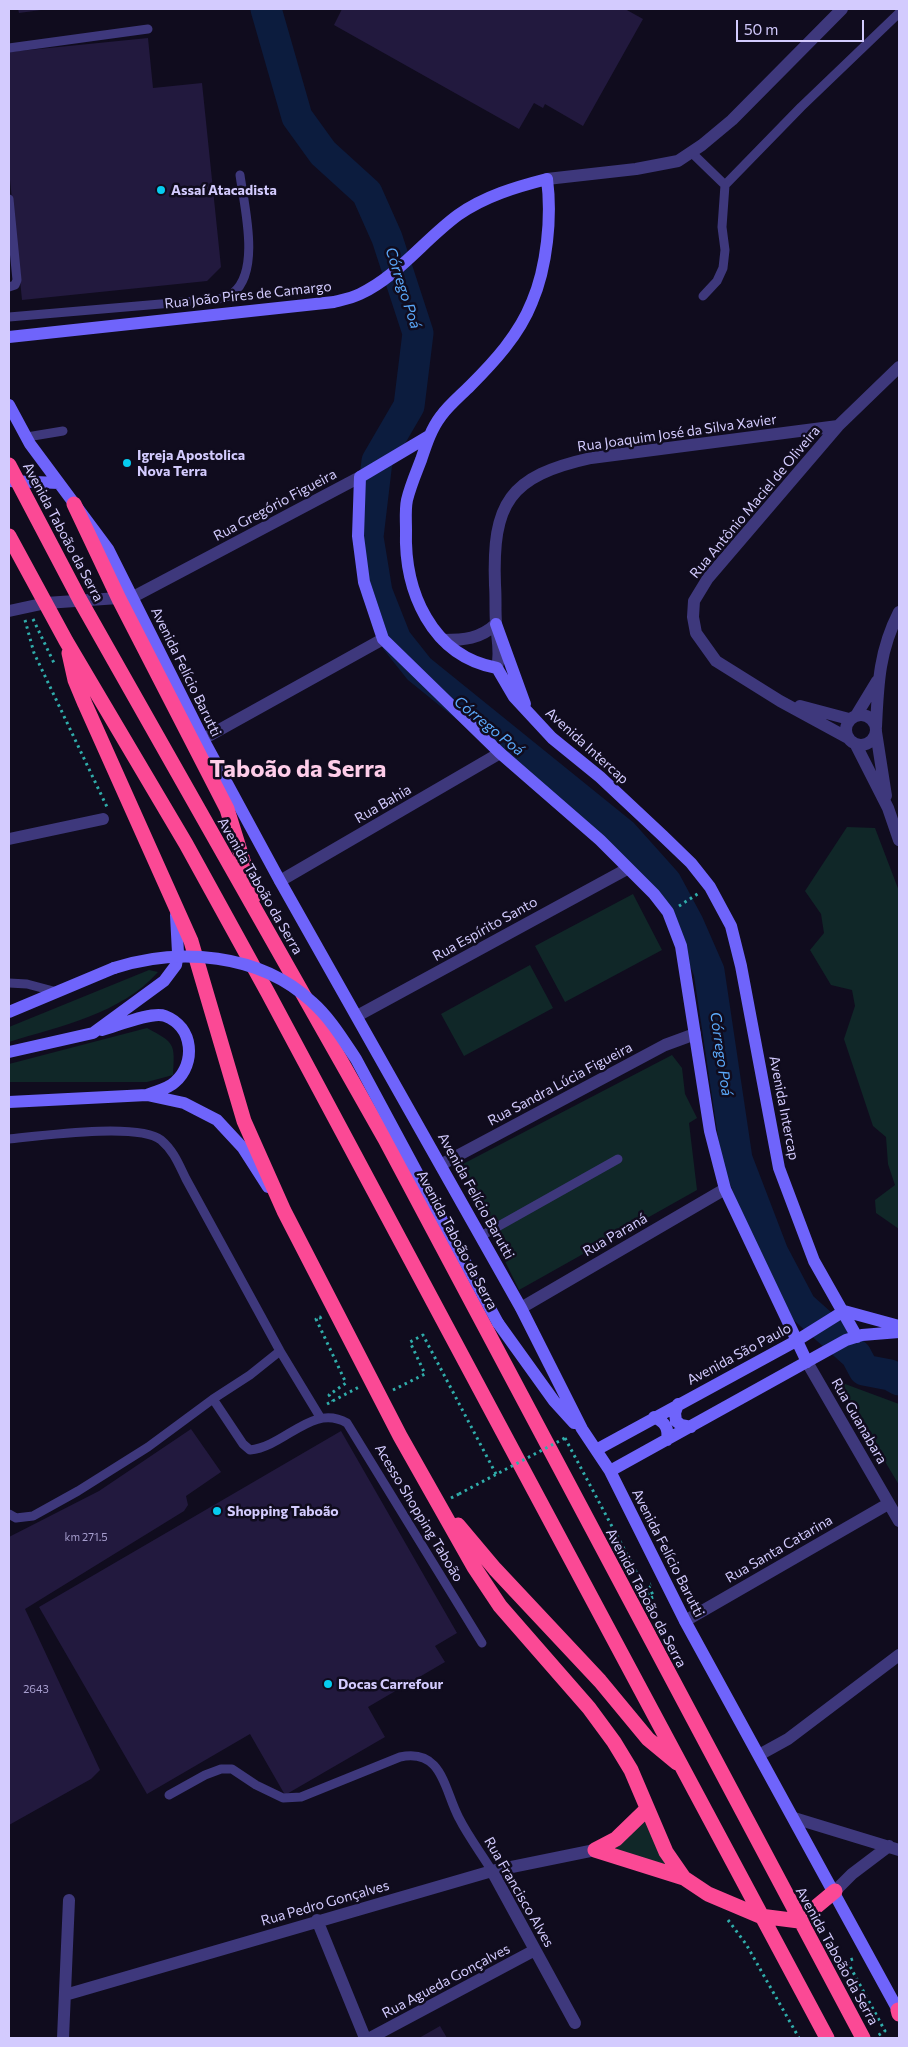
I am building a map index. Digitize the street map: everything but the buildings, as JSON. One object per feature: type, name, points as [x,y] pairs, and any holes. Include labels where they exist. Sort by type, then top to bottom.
[{"type":"highway","name":"Avenida Taboão da Serra","points":[[9,465],[13,481],[390,1148],[799,1921],[863,2038]]},
{"type":"highway","points":[[74,504],[126,598],[227,809],[237,835],[261,919]]},
{"type":"highway","points":[[9,536],[66,641],[186,844],[259,976],[683,1768],[760,1916],[827,2038]]},
{"type":"highway","points":[[66,641],[78,688],[191,941],[244,1121],[284,1211],[400,1436],[474,1567],[500,1606],[589,1708],[614,1742],[631,1770],[646,1809],[666,1852],[684,1878]]},
{"type":"highway","points":[[444,1511],[600,1681],[648,1739],[683,1768]]},
{"type":"highway","points":[[595,1850],[616,1839],[646,1809]]},
{"type":"highway","points":[[595,1850],[684,1878],[708,1894],[760,1916],[799,1921],[834,1891]]},
{"type":"main road","name":"Rua João Pires de Camargo","points":[[9,337],[334,302],[359,294],[383,280],[458,215],[507,190],[547,179]]},
{"type":"main road","points":[[497,668],[483,666],[463,655],[443,640],[419,606],[413,589],[406,545],[407,501],[429,436],[441,416],[490,365],[519,329],[533,301],[546,251],[550,200],[547,179]]},
{"type":"main road","points":[[9,405],[27,437],[74,504]]},
{"type":"main road","name":"Rua Gregório Figueira","points":[[360,476],[429,436]]},
{"type":"main road","points":[[360,476],[358,536],[364,582],[384,639],[500,753],[600,840],[654,894],[668,912],[681,946],[710,1130],[724,1189],[811,1359]]},
{"type":"main road","points":[[13,481],[59,483]]},
{"type":"main road","name":"Avenida Felício Barutti","points":[[126,598],[280,881],[442,1164],[521,1308],[582,1429],[610,1471],[686,1621],[899,2012]]},
{"type":"main road","points":[[496,624],[527,711]]},
{"type":"main road","name":"Avenida Intercap","points":[[497,668],[514,697],[552,738],[600,777],[664,836],[691,863],[710,886],[731,926],[741,966],[779,1168],[814,1261],[851,1338]]},
{"type":"main road","points":[[92,1033],[164,982],[176,965],[178,925],[174,906]]},
{"type":"main road","points":[[9,1012],[114,968],[156,957],[197,957],[226,960],[249,966],[276,978],[310,1000],[332,1023],[356,1059],[498,1323],[554,1401],[582,1429]]},
{"type":"main road","points":[[9,1052],[92,1033],[155,1014],[166,1016],[177,1024],[188,1038],[190,1053],[186,1071],[174,1084],[147,1095]]},
{"type":"main road","points":[[9,1102],[147,1095],[184,1103],[217,1120],[243,1148],[284,1211]]},
{"type":"main road","points":[[839,1314],[899,1326]]},
{"type":"main road","name":"Avenida São Paulo","points":[[596,1450],[800,1339],[839,1314]]},
{"type":"main road","points":[[610,1471],[851,1338],[899,1332]]},
{"type":"main road","points":[[678,1404],[675,1412],[676,1421],[681,1425],[690,1427]]},
{"type":"main road","points":[[654,1417],[666,1426],[668,1432],[667,1440]]},
{"type":"street","name":"Rua João Pires de Camargo","points":[[547,179],[667,164],[678,161],[692,153],[732,120],[842,9]]},
{"type":"street","name":"Rua Antônio Maciel de Oliveira","points":[[852,741],[780,701],[716,661],[696,633],[693,617],[694,601],[708,578],[838,426],[899,367]]},
{"type":"street","name":"Rua Joaquim José da Silva Xavier","points":[[497,668],[500,655],[496,624],[494,555],[498,525],[506,503],[521,485],[542,473],[564,464],[591,458],[838,426]]},
{"type":"street","name":"Rua Gregório Figueira","points":[[126,598],[360,476]]},
{"type":"street","points":[[9,611],[46,603],[126,598]]},
{"type":"street","points":[[888,808],[876,729],[879,679],[890,631],[899,612]]},
{"type":"street","points":[[443,640],[467,640],[486,633],[496,624]]},
{"type":"street","points":[[203,739],[384,639]]},
{"type":"street","points":[[879,679],[846,728],[888,808],[899,840]]},
{"type":"street","name":"Rua Antônio Maciel de Oliveira","points":[[780,701],[853,717]]},
{"type":"street","points":[[852,741],[871,742],[876,729],[871,718],[853,717]]},
{"type":"street","name":"Rua Bahia","points":[[280,881],[500,753]]},
{"type":"street","points":[[9,839],[105,814]]},
{"type":"street","name":"Rua Espírito Santo","points":[[358,1016],[627,869]]},
{"type":"street","name":"Rua Sandra Lúcia Figueira","points":[[442,1164],[658,1048],[695,1034]]},
{"type":"street","name":"Rua Paraná","points":[[521,1308],[724,1189]]},
{"type":"street","name":"Rua Guanabara","points":[[811,1359],[888,1504],[899,1521]]},
{"type":"street","name":"Rua Santa Catarina","points":[[686,1621],[888,1504]]},
{"type":"street","points":[[759,1755],[788,1739],[899,1655]]},
{"type":"street","points":[[794,1818],[894,1848]]},
{"type":"street","points":[[834,1891],[852,1874],[894,1848]]},
{"type":"street","name":"Rua Pedro Gonçalves","points":[[65,1995],[317,1920],[492,1871],[595,1850]]},
{"type":"street","name":"Rua Francisco Alves","points":[[492,1871],[575,2023]]},
{"type":"street","points":[[63,2038],[69,1900]]},
{"type":"street","points":[[317,1920],[365,2038]]},
{"type":"street","name":"Rua Agueda Gonçalves","points":[[370,2038],[535,1950]]},
{"type":"lane","points":[[703,296],[717,280],[723,268],[726,250],[722,227],[725,185],[801,107],[899,13]]},
{"type":"lane","points":[[9,48],[148,29]]},
{"type":"lane","points":[[692,153],[725,185]]},
{"type":"lane","points":[[9,317],[219,300],[233,294],[242,280],[247,264],[249,238],[240,175]]},
{"type":"lane","points":[[9,199],[17,280],[15,285],[9,287]]},
{"type":"lane","points":[[27,437],[63,431]]},
{"type":"lane","points":[[9,983],[27,984],[57,992]]},
{"type":"lane","points":[[9,1139],[71,1133],[143,1132],[160,1139],[174,1153],[186,1179],[280,1351],[320,1417],[285,1437],[250,1450],[243,1444],[213,1398]]},
{"type":"lane","points":[[481,1236],[618,1159]]},
{"type":"lane","points":[[9,1514],[23,1518],[42,1512],[148,1447],[213,1398],[250,1375],[280,1351]]},
{"type":"lane","name":"Acesso Shopping Taboão","points":[[320,1417],[335,1416],[347,1423],[482,1643]]},
{"type":"lane","name":"Rua Francisco Alves","points":[[169,1795],[205,1775],[221,1769],[232,1769],[256,1785],[283,1798],[301,1797],[400,1757],[413,1754],[426,1759],[442,1774],[459,1818],[492,1871]]},
{"type":"path","points":[[25,619],[34,653],[105,814]]},
{"type":"path","points":[[675,908],[695,896]]},
{"type":"path","points":[[400,1387],[425,1374],[410,1342],[423,1335],[496,1474]]},
{"type":"path","points":[[341,1397],[363,1384]]},
{"type":"path","points":[[459,1494],[565,1438],[650,1598],[654,1597],[648,1585]]},
{"type":"path","points":[[724,1915],[746,1944],[778,1997],[799,2038]]},
{"type":"path","points":[[857,1966],[853,1958],[847,1961],[885,2031]]},
{"type":"path","points":[[778,1997],[782,1994]]},
{"type":"path","points":[[884,2019],[889,2027]]},
{"type":"green space","points":[[847,827],[875,828],[899,891],[899,1229],[876,1213],[875,1200],[895,1185],[888,1164],[886,1137],[873,1126],[844,1039],[855,1006],[852,990],[831,985],[810,950],[824,933],[821,914],[805,891]]},
{"type":"green space","points":[[633,894],[662,950],[565,1002],[535,946]]},
{"type":"green space","points":[[530,965],[553,1008],[464,1056],[441,1014]]},
{"type":"green space","points":[[149,970],[158,972],[143,986],[108,1008],[69,1024],[9,1042],[9,1027]]},
{"type":"green space","points":[[147,1028],[163,1037],[171,1045],[174,1056],[173,1075],[147,1082],[9,1082],[9,1064]]},
{"type":"green space","points":[[672,1055],[682,1068],[685,1094],[697,1118],[689,1123],[697,1190],[519,1290],[459,1166]]},
{"type":"green space","points":[[837,1381],[899,1404],[899,1485]]},
{"type":"green space","points":[[646,1819],[671,1868],[609,1850]]},
{"type":"waterway","name":"Córrego Poá","points":[[266,9],[297,117],[323,153],[367,193],[387,238],[418,333],[409,406],[377,461],[368,537],[377,592],[396,640],[419,669],[623,834],[666,882],[688,923],[709,971],[737,1159],[773,1253],[801,1306],[856,1355],[864,1370],[890,1375],[899,1380]]},
{"type":"place","name":"Assaí Atacadista","points":[[161,190]]},
{"type":"place","name":"Igreja Apostolica Nova Terra","points":[[127,463]]},
{"type":"place","name":"Shopping Taboão","points":[[217,1511]]},
{"type":"place","name":"Docas Carrefour","points":[[328,1684]]},
{"type":"district","name":"Taboão da Serra","points":[[298,769]]}]
